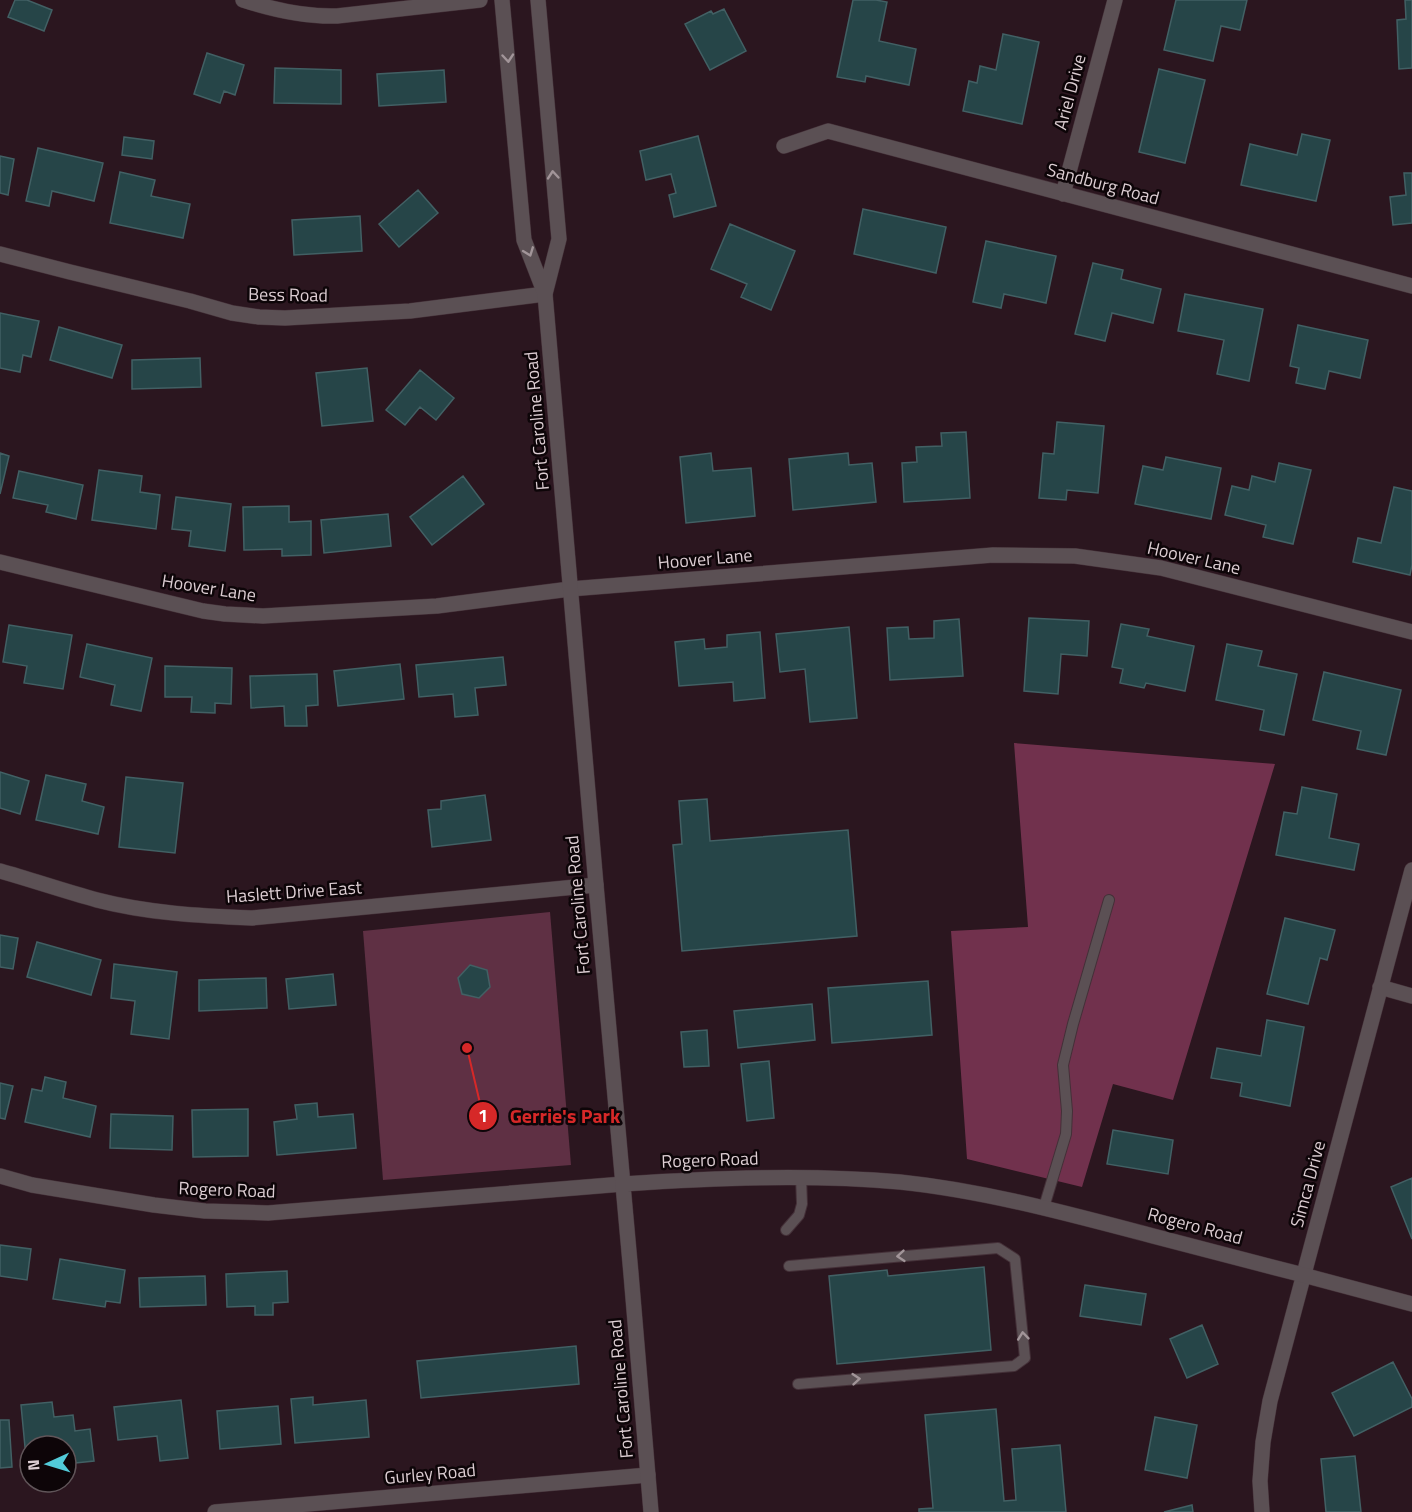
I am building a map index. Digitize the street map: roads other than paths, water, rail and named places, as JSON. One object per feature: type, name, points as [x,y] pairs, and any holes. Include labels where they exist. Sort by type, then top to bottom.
[{"type":"street","points":[[243,0],[284,12],[328,17],[480,0]]},
{"type":"street","name":"Fort Caroline Road","points":[[502,0],[524,240],[545,294],[651,1512]]},
{"type":"street","name":"Fort Caroline Road","points":[[538,0],[559,239],[545,294]]},
{"type":"street","name":"Ariel Drive","points":[[1063,194],[1115,0]]},
{"type":"street","name":"Sandburg Road","points":[[784,146],[828,131],[1412,286]]},
{"type":"street","name":"Bess Road","points":[[0,254],[190,301],[232,314],[259,317],[285,318],[410,311],[545,294]]},
{"type":"street","name":"Hoover Lane","points":[[0,562],[203,610],[263,616],[437,606],[570,589],[993,555],[1075,556],[1161,568],[1412,632]]},
{"type":"street","name":"Simca Drive","points":[[1262,1512],[1260,1481],[1263,1442],[1270,1401],[1412,870]]},
{"type":"street","name":"Haslett Drive East","points":[[0,871],[98,900],[204,916],[252,918],[596,885]]},
{"type":"street","points":[[1380,987],[1412,996]]},
{"type":"street","name":"Rogero Road","points":[[0,1176],[32,1185],[154,1205],[205,1211],[268,1213],[623,1184],[760,1177],[840,1178],[902,1183],[962,1191],[1044,1207],[1412,1304]]},
{"type":"street","name":"Gurley Road","points":[[215,1512],[648,1475]]},
{"type":"lane","points":[[1044,1207],[1066,1134],[1067,1111],[1063,1065],[1109,900]]},
{"type":"lane","points":[[786,1230],[799,1215],[802,1204],[801,1177]]},
{"type":"lane","points":[[789,1266],[998,1248],[1015,1259],[1025,1358],[1014,1366],[798,1384]]},
{"type":"place","name":"Gerrie's Park","points":[[467,1048]]}]
